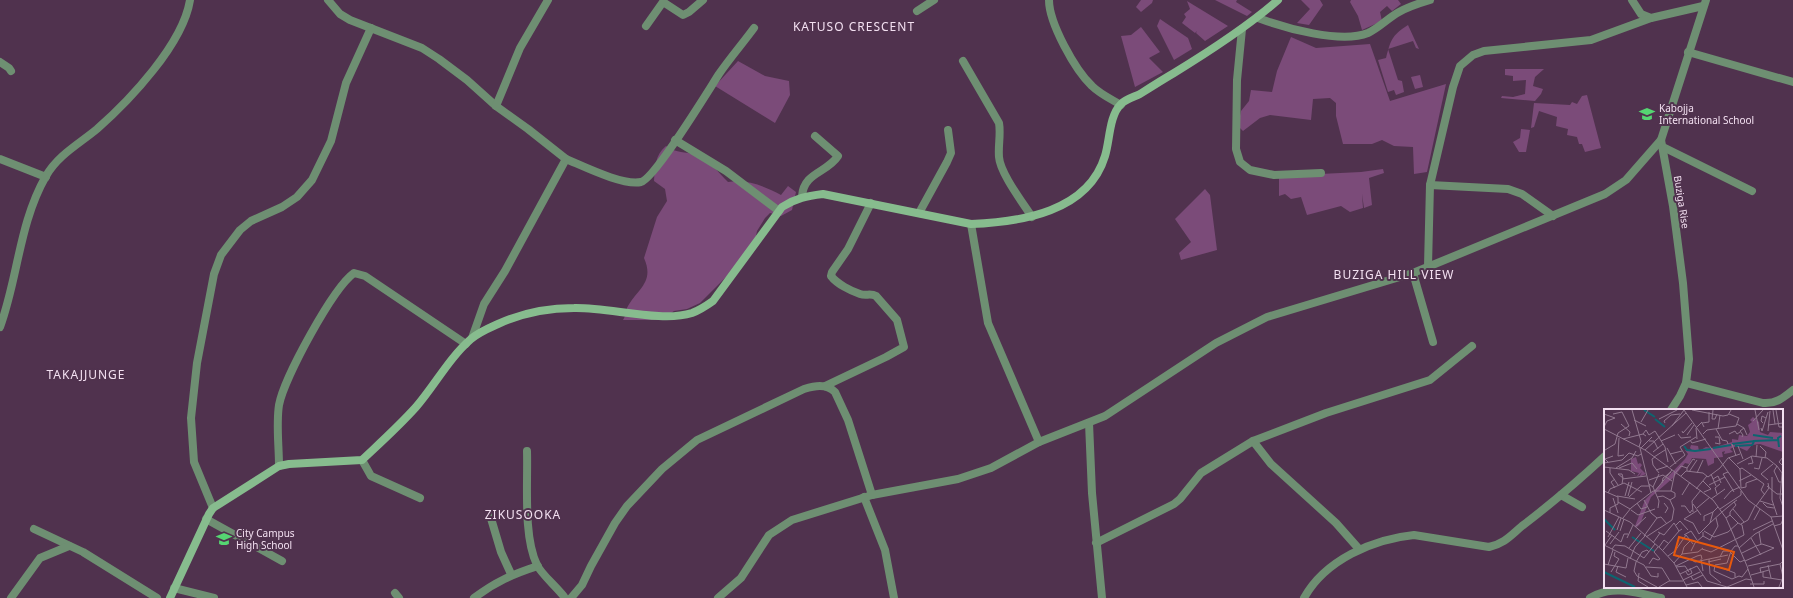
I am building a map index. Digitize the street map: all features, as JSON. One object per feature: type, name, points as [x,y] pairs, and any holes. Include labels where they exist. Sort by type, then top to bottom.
[{"type":"street","points":[[0,327],[9,297],[23,233],[46,176],[60,158],[103,124],[150,73],[180,30],[190,0]]},
{"type":"street","points":[[328,0],[340,14],[430,53],[467,80],[496,106],[566,159],[613,178],[634,182],[641,182],[652,172],[720,73],[754,28]]},
{"type":"street","points":[[496,106],[520,48],[548,0]]},
{"type":"street","points":[[646,26],[663,2],[683,15],[703,0]]},
{"type":"street","points":[[917,11],[934,0]]},
{"type":"street","points":[[1050,0],[1052,16],[1067,50],[1078,70],[1092,86],[1102,94],[1121,105]]},
{"type":"street","points":[[170,598],[206,519],[213,508],[279,466],[289,464],[362,460],[416,407],[442,372],[469,341],[495,326],[536,312],[557,309],[575,308],[614,310],[660,316],[691,313],[703,308],[720,293],[780,211],[793,200],[802,196],[823,194],[971,224],[995,223],[1032,217],[1060,205],[1083,192],[1096,177],[1105,157],[1113,121],[1121,105],[1198,59],[1258,18],[1278,0]]},
{"type":"street","points":[[1258,18],[1274,24],[1337,37],[1353,36],[1368,33],[1399,12],[1430,0]]},
{"type":"street","points":[[1632,0],[1641,14],[1651,18]]},
{"type":"street","points":[[1428,266],[1430,185],[1453,87],[1460,66],[1466,60],[1484,51],[1591,40],[1651,18],[1704,3]]},
{"type":"street","name":"Buziga Rise","points":[[1672,409],[1686,383],[1689,359],[1683,283],[1673,206],[1662,143],[1688,52],[1704,3]]},
{"type":"street","points":[[213,508],[194,462],[191,418],[197,364],[214,274],[221,255],[240,230],[251,221],[282,207],[297,197],[312,180],[331,141],[346,83],[371,28]]},
{"type":"street","points":[[1242,29],[1237,80],[1236,149],[1240,162],[1250,170],[1274,176],[1321,173]]},
{"type":"street","points":[[1688,52],[1793,82]]},
{"type":"street","points":[[963,61],[999,123],[999,158],[1002,170],[1032,217]]},
{"type":"street","points":[[0,62],[11,71]]},
{"type":"street","points":[[919,213],[951,153],[948,130]]},
{"type":"street","points":[[802,196],[803,187],[808,180],[838,156],[816,136]]},
{"type":"street","points":[[675,140],[726,171],[780,211]]},
{"type":"street","points":[[718,598],[741,578],[769,535],[779,527],[810,514],[868,496],[968,476],[991,468],[1039,442],[1105,416],[1216,343],[1267,316],[1413,274],[1428,266],[1605,194],[1626,180],[1662,143],[1752,191]]},
{"type":"street","points":[[0,159],[46,176]]},
{"type":"street","points":[[469,341],[484,304],[566,159]]},
{"type":"street","points":[[1430,185],[1508,189],[1522,194],[1553,216]]},
{"type":"street","points":[[825,386],[904,347],[897,320],[876,296],[873,294],[860,294],[838,282],[831,276],[832,272],[848,249],[871,203]]},
{"type":"street","points":[[971,224],[988,323],[1039,442]]},
{"type":"street","points":[[279,466],[278,416],[281,397],[297,359],[325,311],[333,298],[348,279],[354,274],[365,276],[469,341]]},
{"type":"street","points":[[1413,274],[1433,342]]},
{"type":"street","points":[[1096,543],[1174,504],[1180,499],[1201,473],[1253,441],[1326,413],[1430,380],[1472,346]]},
{"type":"street","points":[[1686,383],[1753,401],[1767,403],[1779,401],[1793,390]]},
{"type":"street","points":[[571,598],[582,585],[604,542],[627,506],[662,469],[697,440],[804,389],[814,386],[825,386],[831,388],[839,400],[848,420],[868,496],[885,550],[894,598]]},
{"type":"street","points":[[1089,423],[1096,543],[1102,598]]},
{"type":"street","points":[[1253,441],[1271,464],[1336,523],[1359,549]]},
{"type":"street","points":[[527,451],[530,536],[538,566],[565,598]]},
{"type":"street","points":[[1304,598],[1322,576],[1359,549],[1405,536],[1414,535],[1489,547],[1508,540],[1519,529],[1561,496],[1604,457]]},
{"type":"street","points":[[362,460],[371,476],[420,498]]},
{"type":"street","points":[[1561,496],[1582,507]]},
{"type":"street","points":[[490,515],[501,552],[511,574]]},
{"type":"street","points":[[206,519],[282,561]]},
{"type":"street","points":[[34,529],[83,552],[145,595],[157,598]]},
{"type":"street","points":[[11,598],[40,558],[69,546]]},
{"type":"street","points":[[474,598],[484,590],[511,574],[538,566]]},
{"type":"street","points":[[174,588],[214,598]]},
{"type":"street","points":[[1590,598],[1596,594],[1618,589],[1661,598]]},
{"type":"shaded area","points":[[1141,0],[1153,0],[1152,3],[1141,12],[1136,7]]},
{"type":"shaded area","points":[[1215,0],[1237,0],[1236,2],[1252,12],[1247,16]]},
{"type":"shaded area","points":[[1301,0],[1320,0],[1323,5],[1309,25],[1297,23],[1310,9]]},
{"type":"shaded area","points":[[1351,0],[1398,0],[1401,4],[1392,11],[1387,6],[1380,12],[1382,21],[1362,30],[1358,16],[1350,2]]},
{"type":"shaded area","points":[[1187,1],[1228,26],[1205,41],[1196,33],[1197,31],[1195,33],[1182,23],[1186,17],[1184,14],[1190,9]]},
{"type":"shaded area","points":[[1160,19],[1188,38],[1192,49],[1174,60],[1157,26]]},
{"type":"shaded area","points":[[1408,25],[1419,49],[1416,48],[1413,41],[1389,49],[1392,39],[1398,32]]},
{"type":"shaded area","points":[[1141,27],[1160,52],[1149,58],[1163,72],[1135,87],[1121,36],[1131,35]]},
{"type":"shaded area","points":[[1291,37],[1316,48],[1370,44],[1390,101],[1446,84],[1427,172],[1414,174],[1413,147],[1394,146],[1382,140],[1372,144],[1343,144],[1336,116],[1336,103],[1330,98],[1313,99],[1311,120],[1270,115],[1260,118],[1243,131],[1238,126],[1241,111],[1249,101],[1251,90],[1272,92],[1277,71]]},
{"type":"shaded area","points":[[1388,50],[1398,80],[1402,81],[1404,92],[1396,95],[1394,90],[1388,92],[1378,60],[1386,58]]},
{"type":"shaded area","points":[[738,61],[765,76],[789,81],[790,95],[775,123],[715,86]]},
{"type":"shaded area","points":[[1505,69],[1544,69],[1535,77],[1533,86],[1543,89],[1535,101],[1501,98],[1502,96],[1513,97],[1525,94],[1526,80],[1513,81],[1513,76],[1505,75]]},
{"type":"shaded area","points":[[1420,75],[1423,87],[1415,89],[1411,77]]},
{"type":"shaded area","points":[[1587,95],[1601,148],[1585,152],[1582,144],[1579,144],[1577,137],[1567,135],[1568,129],[1556,126],[1557,117],[1539,111],[1534,127],[1531,128],[1534,103],[1570,105],[1572,102],[1577,104],[1582,96]]},
{"type":"shaded area","points":[[1521,129],[1530,130],[1526,152],[1519,152],[1513,142],[1520,138]]},
{"type":"shaded area","points":[[666,146],[674,150],[701,157],[714,167],[728,182],[749,182],[781,195],[788,186],[796,192],[792,210],[781,216],[770,213],[765,218],[757,231],[753,250],[700,303],[687,309],[674,311],[660,320],[623,320],[631,301],[646,280],[647,267],[644,258],[657,217],[667,201],[665,189],[654,181],[655,166],[658,157]]},
{"type":"shaded area","points":[[1383,169],[1384,173],[1369,178],[1372,205],[1364,208],[1362,194],[1363,208],[1350,212],[1341,206],[1307,215],[1301,197],[1291,199],[1285,194],[1279,196],[1279,176],[1361,172]]},
{"type":"shaded area","points":[[1205,189],[1210,195],[1217,250],[1181,260],[1179,253],[1191,242],[1175,219]]},
{"type":"place","name":"Kabojja International School","points":[[1647,114]]},
{"type":"place","name":"City Campus High School","points":[[224,539]]},
{"type":"district","name":"KATUSO CRESCENT","points":[[854,27]]},
{"type":"district","name":"BUZIGA HILL VIEW","points":[[1394,275]]},
{"type":"district","name":"TAKAJJUNGE","points":[[86,375]]},
{"type":"district","name":"ZIKUSOOKA","points":[[523,515]]}]
